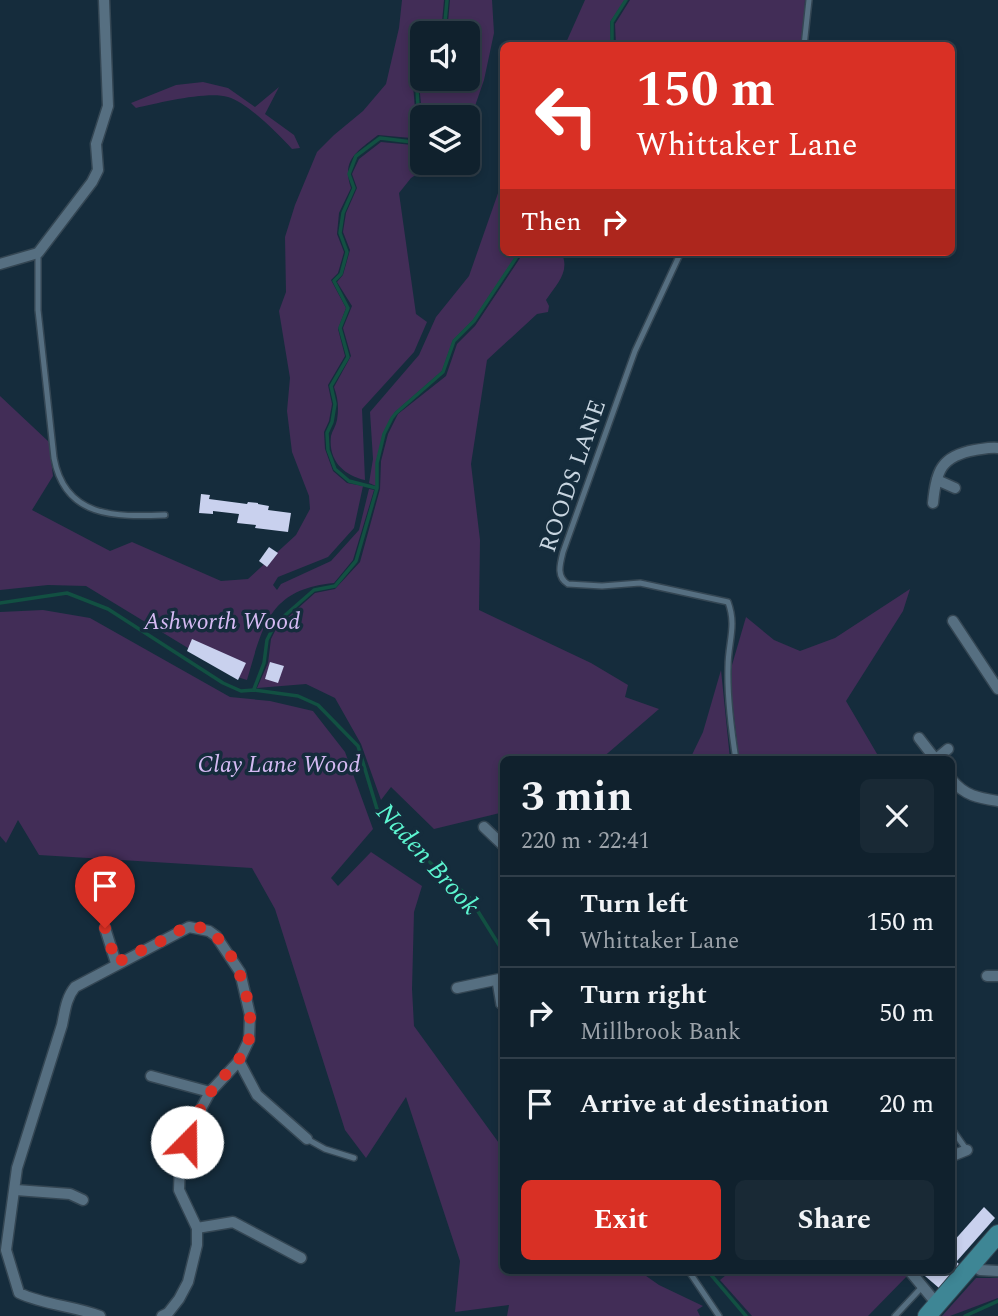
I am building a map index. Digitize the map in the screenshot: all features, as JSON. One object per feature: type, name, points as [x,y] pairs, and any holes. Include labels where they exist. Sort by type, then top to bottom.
[{"type":"main road","points":[[932,1310],[998,1234]]},
{"type":"street","points":[[0,264],[38,253],[92,182],[98,170],[96,144],[108,106],[104,0]]},
{"type":"street","points":[[933,503],[942,466],[957,453],[998,448]]},
{"type":"street","points":[[937,480],[955,488]]},
{"type":"street","points":[[953,621],[964,628],[998,688]]},
{"type":"street","points":[[919,738],[934,756]]},
{"type":"street","points":[[940,756],[948,749]]},
{"type":"street","points":[[955,784],[975,798],[998,801]]},
{"type":"street","points":[[484,827],[500,842]]},
{"type":"street","points":[[100,1316],[19,1293],[6,1250],[18,1168],[70,993],[75,987],[116,963],[189,926],[209,931],[216,936],[240,972],[250,1014],[249,1040],[239,1061],[210,1093],[195,1121],[180,1163],[179,1190],[197,1228],[196,1252],[188,1282],[167,1315]]},
{"type":"street","points":[[105,928],[116,963]]},
{"type":"street","points":[[457,988],[499,979]]},
{"type":"street","points":[[239,1061],[257,1095],[307,1139]]},
{"type":"street","points":[[151,1076],[210,1093]]},
{"type":"street","points":[[955,1155],[967,1150]]},
{"type":"street","points":[[16,1190],[70,1194],[83,1200]]},
{"type":"street","points":[[197,1228],[233,1222],[301,1258]]},
{"type":"street","points":[[972,1263],[980,1270],[998,1270]]},
{"type":"street","points":[[912,1274],[922,1287],[932,1310]]},
{"type":"lane","points":[[804,42],[809,0]]},
{"type":"lane","points":[[38,253],[38,310],[57,475],[63,487],[78,502],[111,515],[165,515]]},
{"type":"lane","name":"ROODS LANE","points":[[679,256],[635,351],[608,421],[564,552],[560,574],[568,584],[602,586],[640,583],[728,602],[733,617],[727,664],[729,714],[735,756]]},
{"type":"lane","points":[[499,979],[500,1006]]},
{"type":"lane","points":[[955,1133],[967,1150]]},
{"type":"lane","points":[[307,1139],[325,1149],[354,1158]]},
{"type":"lane","points":[[691,1274],[719,1316]]},
{"type":"lane","points":[[895,1316],[922,1287]]},
{"type":"green space","name":"Ashworth Wood","points":[[402,0],[444,0],[442,21],[410,21],[410,91],[414,91],[415,105],[410,105],[410,138],[378,135],[353,157],[348,170],[351,188],[339,213],[337,234],[344,252],[338,273],[331,280],[346,308],[338,329],[345,356],[328,385],[332,404],[324,432],[325,449],[333,471],[347,483],[363,486],[354,528],[328,557],[278,577],[273,585],[277,590],[281,584],[331,561],[359,530],[369,489],[374,490],[353,560],[334,583],[295,593],[282,602],[264,627],[247,680],[234,676],[86,586],[48,585],[0,590],[0,396],[49,442],[53,476],[32,510],[110,551],[132,542],[221,581],[248,579],[296,535],[310,509],[309,496],[292,452],[287,411],[290,378],[279,311],[286,292],[285,237],[317,152],[363,111],[386,84],[399,28]]},
{"type":"green space","points":[[450,0],[492,0],[494,33],[484,80],[475,105],[421,104],[420,91],[480,91],[480,21],[448,21]]},
{"type":"green space","points":[[585,0],[625,0],[610,22],[611,42],[566,42]]},
{"type":"green space","points":[[630,0],[805,0],[801,42],[616,42],[615,24]]},
{"type":"green space","points":[[203,82],[228,88],[255,107],[279,87],[265,114],[294,135],[300,148],[292,149],[253,112],[228,97],[196,97],[136,108],[131,103],[176,85]]},
{"type":"green space","points":[[381,142],[410,145],[410,175],[416,175],[399,193],[416,314],[427,322],[414,352],[362,409],[365,480],[350,475],[339,466],[332,453],[331,436],[338,411],[334,387],[351,356],[343,328],[352,306],[337,282],[343,275],[350,250],[343,232],[346,213],[357,188],[352,174],[359,159]]},
{"type":"green space","points":[[500,187],[500,256],[516,256],[473,320],[453,340],[442,371],[395,412],[383,434],[376,464],[376,486],[369,483],[373,459],[370,412],[419,355],[436,317],[469,276]]},
{"type":"green space","points":[[521,256],[563,256],[564,271],[546,300],[548,312],[537,314],[487,360],[471,464],[480,540],[479,610],[591,663],[628,685],[625,697],[659,709],[604,756],[500,756],[500,813],[434,829],[391,787],[381,800],[361,744],[335,698],[306,684],[257,688],[268,663],[271,639],[277,627],[315,593],[335,589],[360,562],[380,489],[381,461],[388,434],[398,414],[446,376],[457,344],[475,326]]},
{"type":"green space","points":[[910,589],[903,611],[846,701],[878,756],[739,756],[731,690],[732,665],[746,617],[774,640],[800,651],[835,638]]},
{"type":"green space","name":"Clay Lane Wood","points":[[43,610],[90,618],[230,697],[270,701],[313,711],[345,752],[373,829],[331,878],[338,886],[371,852],[422,886],[414,912],[414,1026],[500,1144],[500,1274],[643,1274],[659,1285],[703,1306],[697,1310],[700,1316],[507,1316],[509,1305],[455,1312],[460,1261],[406,1097],[366,1158],[345,1130],[275,909],[252,868],[39,855],[18,820],[6,843],[0,836],[0,612]]},
{"type":"green space","points":[[721,670],[730,756],[691,756],[703,732]]},
{"type":"green space","points":[[727,1274],[909,1274],[868,1316],[752,1316],[720,1280]]},
{"type":"green space","points":[[976,1278],[998,1278],[998,1298],[950,1316],[942,1316]]},
{"type":"building","points":[[201,494],[210,495],[209,499],[258,503],[269,506],[268,510],[291,513],[288,532],[237,523],[239,514],[213,511],[213,514],[199,513]]},
{"type":"building","points":[[269,547],[278,553],[267,567],[259,561]]},
{"type":"building","points":[[192,639],[246,663],[238,680],[187,651]]},
{"type":"building","points":[[270,662],[284,666],[278,683],[265,679]]},
{"type":"building","points":[[984,1207],[995,1218],[957,1261],[955,1240]]},
{"type":"building","points":[[927,1274],[951,1274],[939,1288],[925,1276]]},
{"type":"waterway","points":[[445,21],[447,0]]},
{"type":"waterway","points":[[612,42],[612,22],[626,0]]},
{"type":"waterway","points":[[417,91],[418,105]]},
{"type":"waterway","points":[[376,488],[349,481],[335,469],[328,450],[327,433],[335,404],[331,386],[348,357],[340,328],[348,308],[334,281],[341,274],[347,252],[340,233],[343,213],[354,188],[349,174],[356,156],[380,138],[410,142]]},
{"type":"waterway","points":[[254,689],[264,663],[267,640],[275,624],[314,590],[335,586],[356,561],[377,488],[377,463],[384,434],[392,418],[443,372],[454,341],[474,321],[517,256]]},
{"type":"waterway","name":"Naden Brook","points":[[0,603],[67,593],[108,609],[223,683],[241,691],[254,690],[298,696],[318,705],[358,746],[377,809],[399,835],[469,897],[500,947]]},
{"type":"waterway","name":"Naden Brook","points":[[710,1274],[746,1316]]},
{"type":"waterway","name":"Naden Brook","points":[[965,1316],[998,1301]]},
{"type":"route","points":[[105,928],[116,963],[189,926],[209,931],[216,936],[240,972],[250,1014],[249,1040],[239,1061],[210,1093],[187,1142]]}]
